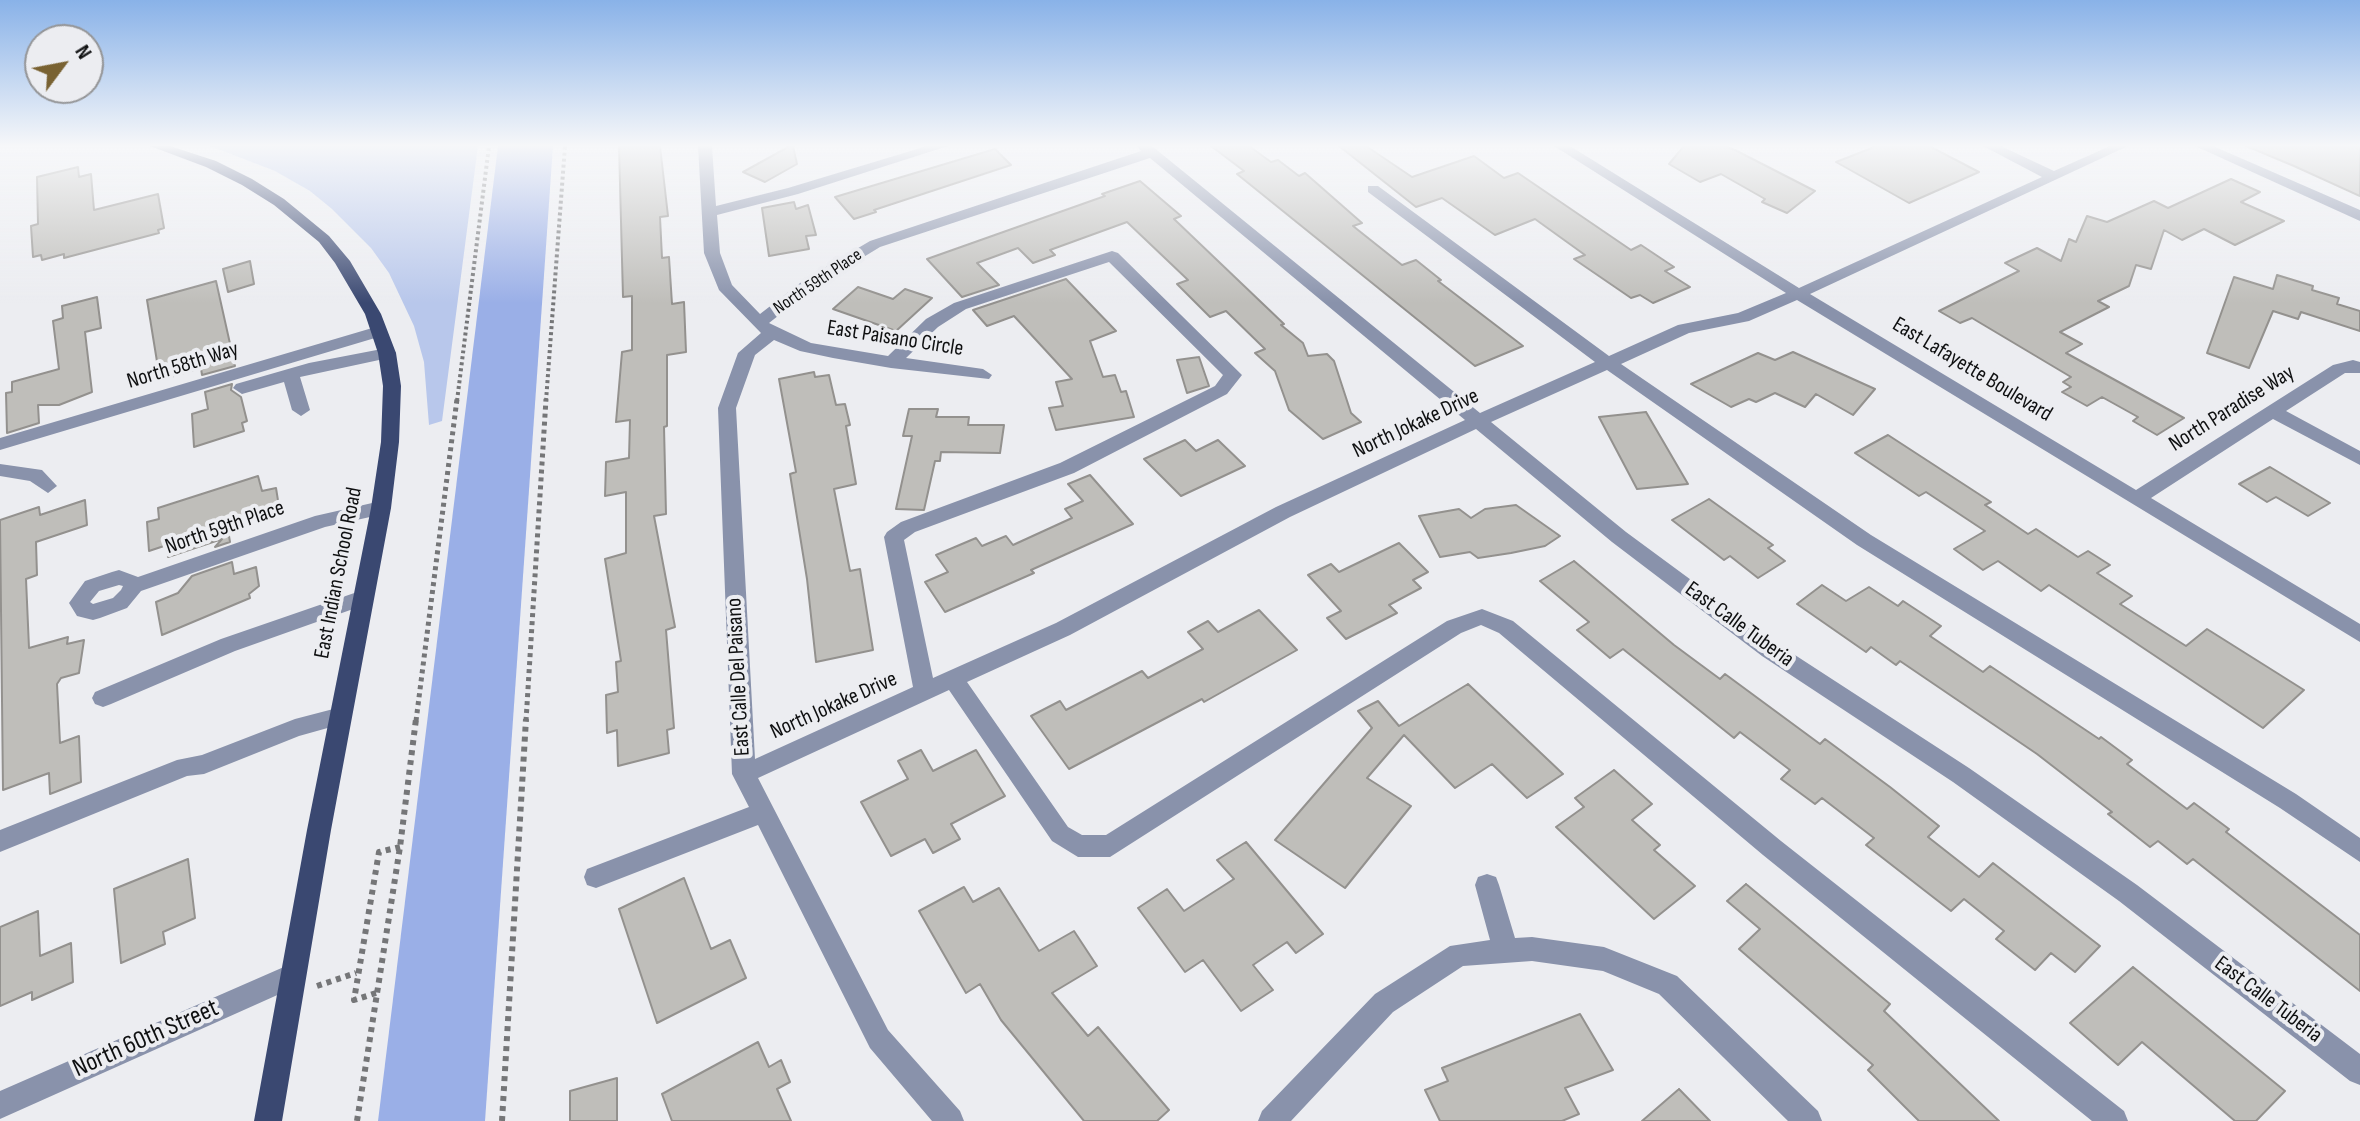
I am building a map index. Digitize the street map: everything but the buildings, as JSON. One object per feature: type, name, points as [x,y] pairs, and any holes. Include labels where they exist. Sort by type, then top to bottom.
[{"type":"main road","name":"East Indian School Road","points":[[268,1121],[381,508],[390,442],[392,386],[387,353],[379,331],[342,261],[304,222],[273,198]]},
{"type":"street","points":[[708,198],[712,253],[725,287],[765,328]]},
{"type":"street","points":[[709,212],[764,198]]},
{"type":"street","name":"North 59th Place","points":[[765,328],[810,283],[875,244],[1004,198]]},
{"type":"street","name":"East Calle Tuberia","points":[[1209,198],[1619,537],[1770,650],[1961,775],[2115,884],[2360,1071]]},
{"type":"street","points":[[1386,198],[1608,363],[1864,540],[2288,801],[2360,851]]},
{"type":"street","name":"East Lafayette Boulevard","points":[[1645,198],[2360,634]]},
{"type":"street","name":"North Jokake Drive","points":[[744,774],[1063,629],[1283,512],[1480,420],[1684,329],[1743,317],[1798,294],[2007,198]]},
{"type":"street","points":[[2320,198],[2360,216]]},
{"type":"street","points":[[891,363],[910,341],[960,306],[1112,256],[1233,375],[1221,390],[1067,468],[908,527],[894,537],[925,691]]},
{"type":"street","name":"East Paisano Circle","points":[[765,328],[806,347],[891,363],[983,375]]},
{"type":"street","name":"East Calle Del Paisano","points":[[765,328],[747,353],[727,408],[744,774],[879,1039],[950,1121]]},
{"type":"street","name":"North 58th Way","points":[[0,444],[379,331]]},
{"type":"street","points":[[242,388],[387,353]]},
{"type":"street","name":"North Paradise Way","points":[[2137,498],[2339,369],[2357,366]]},
{"type":"street","points":[[290,374],[301,410]]},
{"type":"street","points":[[2273,412],[2360,459]]},
{"type":"street","points":[[0,470],[35,475],[48,486]]},
{"type":"street","name":"North 59th Place","points":[[133,586],[322,521],[381,508]]},
{"type":"street","points":[[103,698],[228,645],[363,598]]},
{"type":"street","points":[[953,679],[1060,834],[1078,846],[1110,846],[1454,627],[1482,617],[1506,627],[1772,848],[2114,1121]]},
{"type":"street","points":[[0,841],[185,767],[196,766],[295,728],[341,716]]},
{"type":"street","points":[[0,849],[187,774],[196,766]]},
{"type":"street","points":[[596,877],[763,812]]},
{"type":"street","points":[[1487,885],[1506,951]]},
{"type":"street","points":[[1272,1121],[1384,1003],[1459,954],[1532,949],[1604,959],[1668,985],[1808,1121]]},
{"type":"street","name":"North 60th Street","points":[[0,1105],[291,986]]},
{"type":"path","points":[[357,1121],[400,847],[482,198]]},
{"type":"path","points":[[502,1121],[561,198]]},
{"type":"path","points":[[376,993],[354,1000],[379,852],[400,847]]},
{"type":"path","points":[[291,986],[356,976]]},
{"type":"shaded area","points":[[319,198],[471,198],[442,421],[429,425],[424,362],[414,326],[389,273],[371,248]]},
{"type":"shaded area","points":[[492,198],[549,198],[485,1121],[378,1121]]}]
